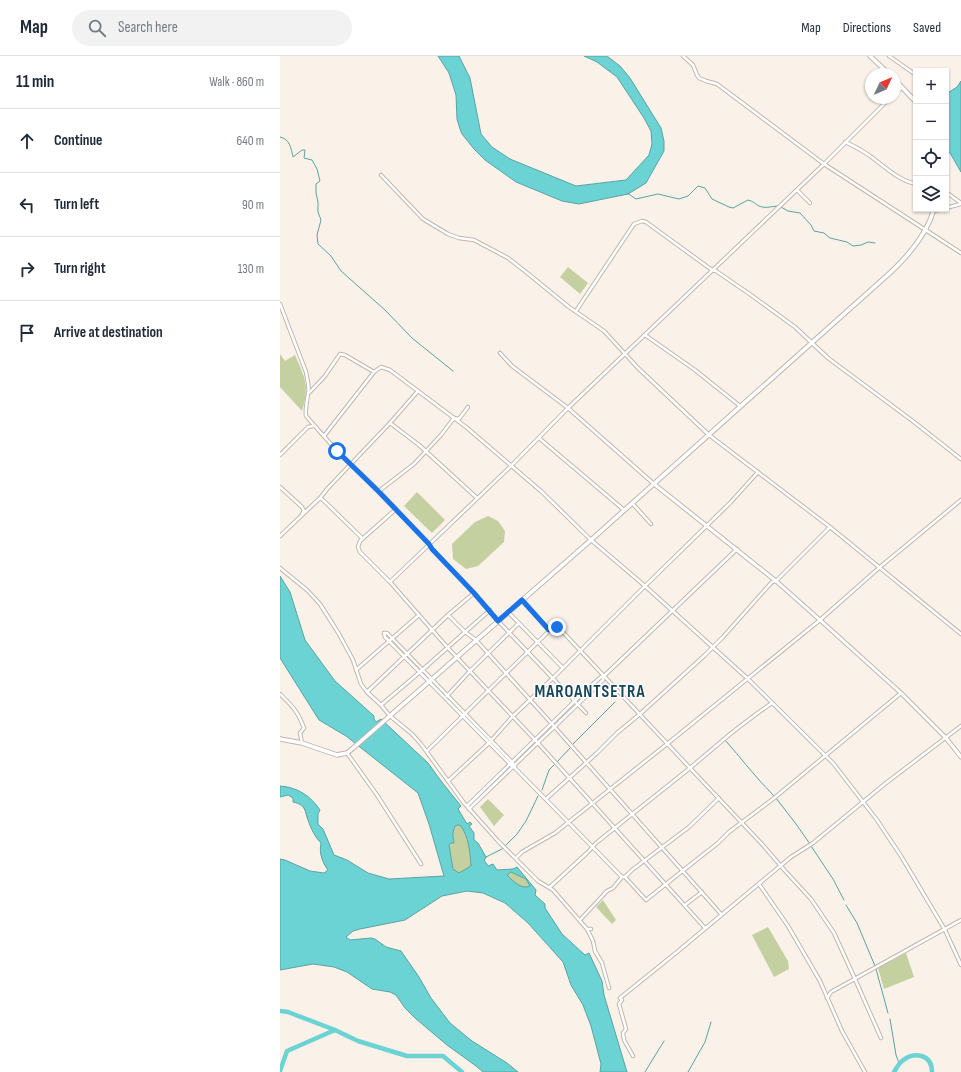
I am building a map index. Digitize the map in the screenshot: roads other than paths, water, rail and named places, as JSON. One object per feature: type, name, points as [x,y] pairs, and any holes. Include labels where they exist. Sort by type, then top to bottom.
[{"type":"main road","points":[[870,56],[883,68]]},
{"type":"main road","points":[[902,87],[913,95]]},
{"type":"main road","points":[[280,739],[302,743],[337,755],[347,753],[352,749],[591,540],[898,265],[913,248],[925,230],[933,212]]},
{"type":"street","points":[[683,56],[693,65],[699,78],[717,84],[824,164],[961,253]]},
{"type":"street","points":[[889,56],[913,73]]},
{"type":"street","points":[[390,582],[511,466],[568,408],[712,270],[729,256],[884,104]]},
{"type":"street","points":[[846,142],[868,155],[890,172],[913,184]]},
{"type":"street","points":[[381,175],[422,219],[451,235],[474,240],[508,258],[559,300],[606,332],[645,376],[709,435],[830,527],[961,634]]},
{"type":"street","points":[[797,190],[810,203]]},
{"type":"street","points":[[949,194],[961,204]]},
{"type":"street","points":[[949,208],[961,204]]},
{"type":"street","points":[[576,311],[634,224],[646,222],[712,270],[739,286],[795,327],[829,359],[961,459]]},
{"type":"street","points":[[280,304],[306,372],[309,393],[306,416],[337,451],[429,544],[490,610],[498,621],[586,713]]},
{"type":"street","points":[[645,335],[696,370],[740,406]]},
{"type":"street","points":[[500,353],[512,366],[568,408],[654,484],[776,581],[901,693],[946,738],[961,757]]},
{"type":"street","points":[[309,393],[326,375],[340,354],[345,355],[374,372]]},
{"type":"street","points":[[324,436],[374,372],[380,367],[388,369],[466,427],[747,678],[839,770],[885,832],[945,930],[961,965]]},
{"type":"street","points":[[280,536],[320,498],[418,391]]},
{"type":"street","points":[[454,418],[459,420],[468,407]]},
{"type":"street","points":[[379,492],[414,464],[441,435],[454,418]]},
{"type":"street","points":[[390,423],[477,498]]},
{"type":"street","points":[[280,455],[308,427],[314,426]]},
{"type":"street","points":[[539,438],[624,510]]},
{"type":"street","points":[[448,781],[736,498],[758,472]]},
{"type":"street","points":[[280,487],[302,507],[304,511],[302,514]]},
{"type":"street","points":[[320,498],[362,538]]},
{"type":"street","points":[[516,858],[522,852],[550,837],[667,744],[820,620],[880,567],[961,500]]},
{"type":"street","points":[[632,503],[651,524]]},
{"type":"street","points":[[396,509],[362,538],[359,544],[360,552],[390,582],[448,648],[536,741],[705,928]]},
{"type":"street","points":[[546,799],[712,647],[772,582],[776,581],[830,527]]},
{"type":"street","points":[[469,809],[601,677],[604,676],[737,549]]},
{"type":"street","points":[[280,568],[309,592],[320,604],[341,638],[353,660],[362,684],[368,692],[390,716],[412,734],[427,751],[469,809],[503,846],[538,882],[550,888],[580,920],[592,938],[595,951],[602,962],[609,988]]},
{"type":"street","points":[[368,692],[448,615],[474,593]]},
{"type":"street","points":[[522,600],[550,630]]},
{"type":"street","points":[[381,705],[490,610]]},
{"type":"street","points":[[508,612],[518,624],[563,668]]},
{"type":"street","points":[[356,670],[419,615]]},
{"type":"street","points":[[448,615],[465,632],[476,640],[721,914]]},
{"type":"street","points":[[447,696],[518,624]]},
{"type":"street","points":[[427,751],[537,642],[554,627],[559,628],[742,822],[811,899],[834,933],[881,1038]]},
{"type":"street","points":[[391,640],[430,681],[491,740],[512,765]]},
{"type":"street","points":[[430,681],[447,696],[488,743],[512,765],[646,900],[742,822],[773,799],[824,755],[901,693]]},
{"type":"street","points":[[280,694],[296,709],[304,728],[300,733],[302,743]]},
{"type":"street","points":[[550,888],[588,852],[592,846],[729,735],[736,731],[745,722],[772,702]]},
{"type":"street","points":[[633,1056],[624,1040],[623,1033],[626,1029],[621,1013],[622,1009],[619,1004],[622,1000],[620,998],[791,857],[813,843],[961,726]]},
{"type":"street","points":[[347,753],[382,803],[421,864]]},
{"type":"street","points":[[467,806],[512,765]]},
{"type":"street","points":[[580,920],[607,891],[613,888],[624,877],[689,827],[719,798]]},
{"type":"street","points":[[759,884],[788,926],[820,981],[842,1031],[864,1072]]},
{"type":"street","points":[[685,905],[702,892]]},
{"type":"street","points":[[827,998],[831,992],[961,920]]},
{"type":"water","points":[[438,56],[459,56],[470,78],[481,134],[492,147],[510,159],[576,186],[626,180],[649,155],[652,144],[651,131],[644,118],[617,77],[597,62],[584,56],[607,56],[620,66],[630,78],[661,128],[664,141],[664,151],[646,183],[628,194],[579,204],[562,201],[516,182],[485,160],[462,134],[457,119],[456,95],[449,73]]},
{"type":"water","points":[[961,81],[961,172],[949,152],[949,92],[957,87]]},
{"type":"water","points":[[280,576],[290,592],[305,640],[335,681],[374,716],[376,722],[381,719],[428,763],[461,806],[458,809],[467,824],[470,822],[472,824],[469,826],[474,833],[474,840],[478,843],[486,857],[484,860],[488,866],[493,864],[497,870],[513,869],[517,867],[536,890],[535,895],[545,904],[545,908],[562,934],[585,955],[589,953],[602,981],[604,995],[627,1072],[600,1072],[601,1064],[591,1026],[583,1005],[571,985],[563,962],[528,923],[505,903],[483,893],[467,891],[442,896],[405,920],[353,931],[346,937],[350,940],[375,939],[386,947],[401,951],[431,998],[450,1023],[472,1041],[507,1063],[518,1072],[483,1072],[447,1045],[415,1018],[405,1008],[396,995],[390,992],[372,989],[347,972],[334,967],[313,964],[280,970],[280,859],[310,871],[324,873],[328,870],[324,864],[320,850],[321,843],[312,830],[304,808],[293,802],[293,798],[288,795],[280,797],[280,786],[292,788],[303,793],[312,800],[320,810],[318,814],[318,824],[323,829],[334,855],[347,860],[368,873],[389,879],[444,876],[429,824],[418,793],[346,736],[319,720],[280,658]],"holes":[[[460,825],[463,829],[467,839],[471,866],[459,873],[453,869],[449,845],[454,843],[453,833],[455,826]],[[511,872],[526,879],[530,886],[520,886],[507,875]]]},
{"type":"waterway","points":[[280,137],[288,142],[291,147],[293,157],[302,150],[305,150],[304,158],[312,160],[317,169],[320,181],[316,184],[316,193],[318,212],[321,220],[317,235],[318,244],[331,256],[341,271],[385,310],[412,338],[453,371]]},
{"type":"waterway","points":[[627,193],[636,199],[658,194],[679,199],[688,196],[698,186],[705,188],[712,199],[733,208],[748,200],[762,207],[779,206]]},
{"type":"waterway","points":[[781,207],[788,211],[800,213],[811,225],[814,231],[824,233],[830,238],[847,242],[853,246],[868,242],[875,243]]},
{"type":"waterway","points":[[573,744],[615,702]]},
{"type":"waterway","points":[[725,740],[774,796]]},
{"type":"waterway","points":[[557,762],[570,748]]},
{"type":"waterway","points":[[542,790],[549,770],[554,765]]},
{"type":"waterway","points":[[486,857],[502,849],[517,834],[526,821],[538,796]]},
{"type":"waterway","points":[[776,798],[810,844]]},
{"type":"waterway","points":[[811,846],[833,879],[844,900]]},
{"type":"waterway","points":[[846,905],[857,923],[875,966]]},
{"type":"waterway","points":[[876,969],[888,1013]]},
{"type":"waterway","points":[[280,1011],[288,1012],[335,1030]]},
{"type":"waterway","points":[[890,1019],[896,1055],[899,1063]]},
{"type":"waterway","points":[[688,1072],[705,1042],[711,1022]]},
{"type":"waterway","points":[[280,1071],[287,1051],[335,1030],[358,1041],[407,1056],[443,1056],[462,1072]]},
{"type":"waterway","points":[[645,1072],[664,1041]]},
{"type":"waterway","points":[[894,1072],[902,1061],[917,1055],[922,1056],[929,1061],[932,1072]]},
{"type":"district","name":"MAROANTSETRA","points":[[590,691]]}]
